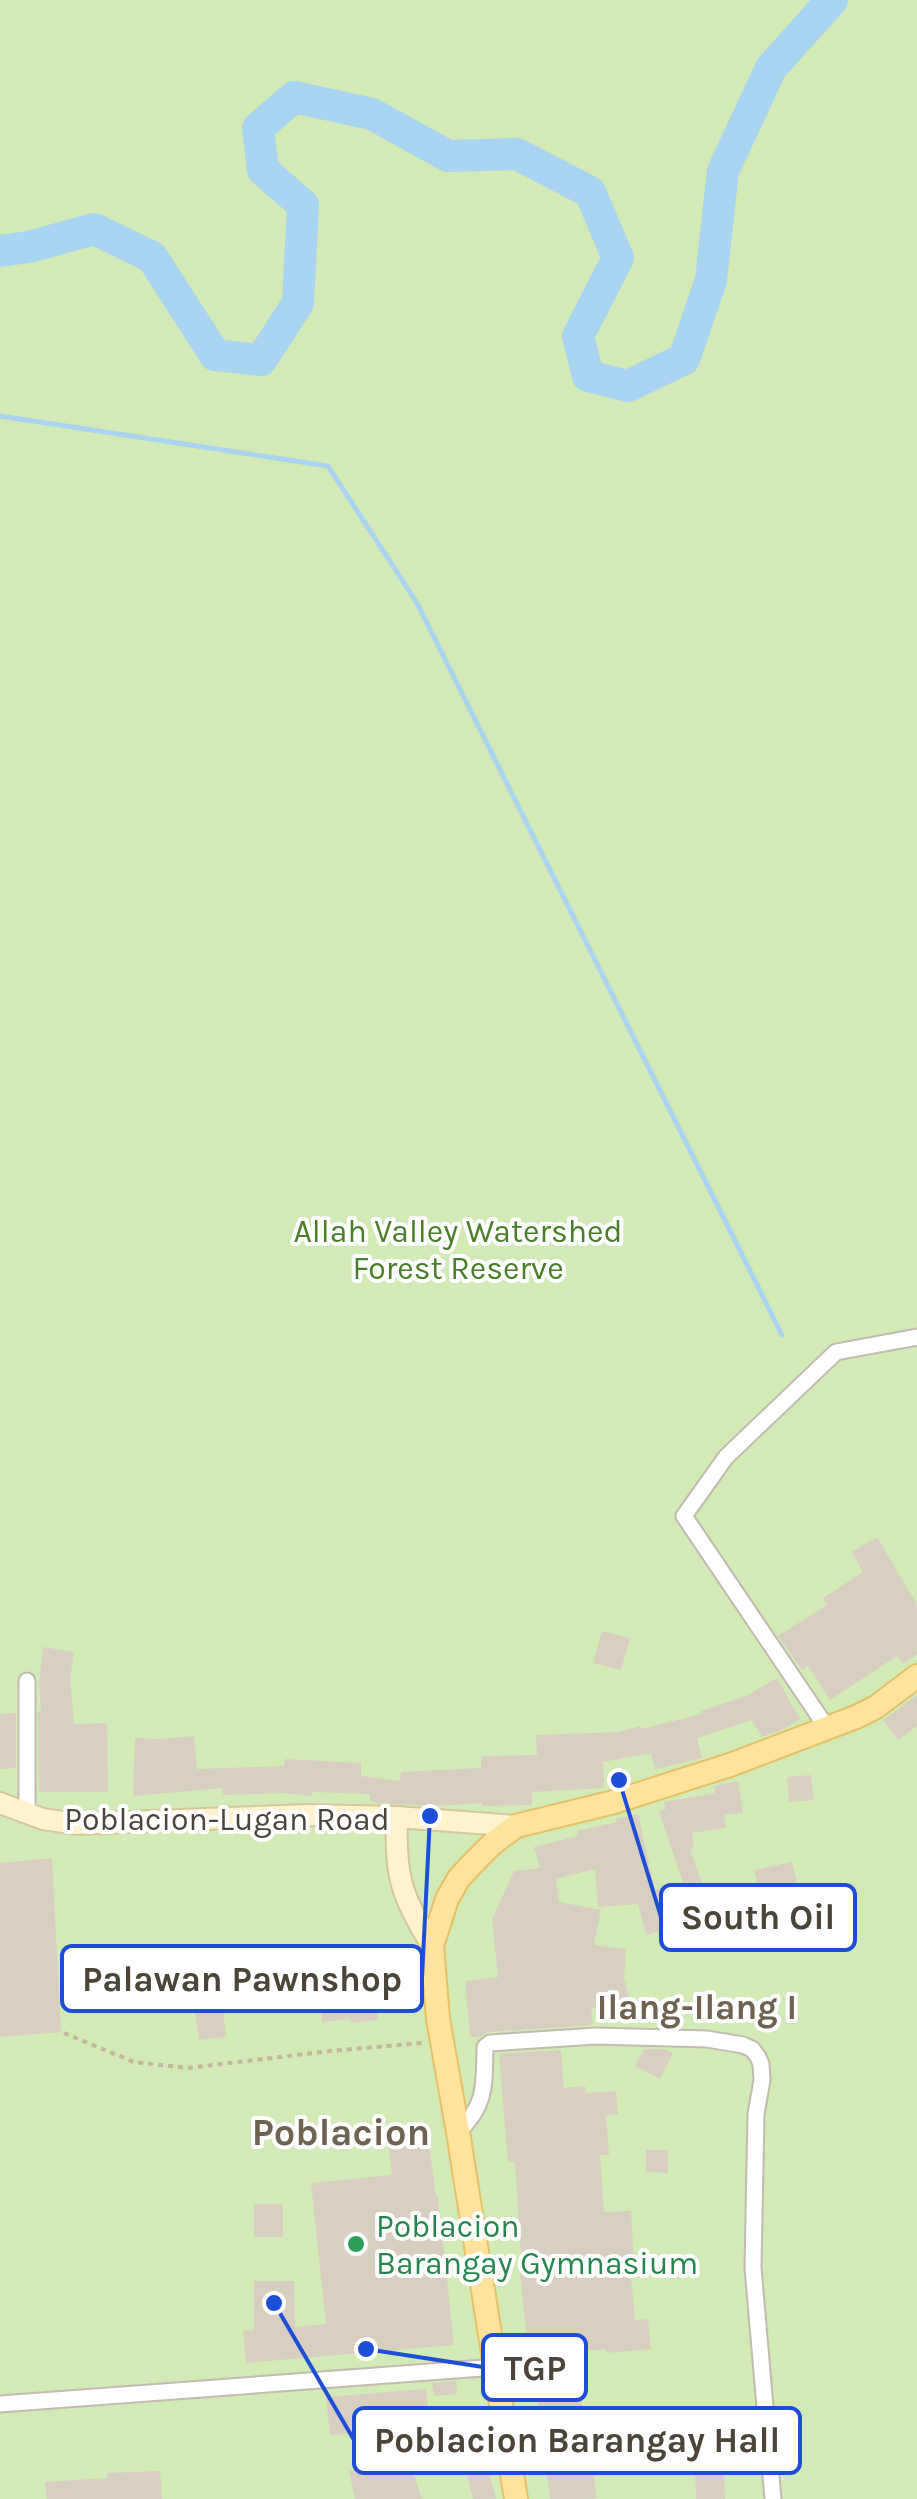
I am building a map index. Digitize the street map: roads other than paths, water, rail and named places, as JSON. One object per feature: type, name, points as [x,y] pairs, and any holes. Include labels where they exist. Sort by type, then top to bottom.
[{"type":"main road","points":[[516,2499],[441,2041],[432,1946],[448,1899],[460,1878],[492,1844],[516,1826],[614,1802],[730,1765],[876,1707],[917,1676]]},
{"type":"main road","name":"Poblacion-Lugan Road","points":[[0,1803],[27,1814],[77,1824],[226,1816],[397,1817],[516,1826]]},
{"type":"main road","points":[[397,1817],[398,1878],[432,1946]]},
{"type":"street","points":[[827,1728],[684,1516],[726,1457],[836,1352],[917,1337]]},
{"type":"street","points":[[27,1681],[27,1814]]},
{"type":"street","points":[[458,2132],[472,2119],[482,2098],[484,2047],[490,2043],[596,2036],[707,2039],[752,2049],[762,2072],[756,2114],[753,2268],[773,2499]]},
{"type":"street","points":[[0,2404],[496,2367]]},
{"type":"waterway","points":[[0,251],[94,229],[152,257],[215,355],[261,360],[298,303],[303,205],[263,170],[258,128],[294,97],[372,114],[448,156],[517,154],[590,192],[618,258],[578,336],[588,376],[628,386],[684,359],[711,280],[723,171],[771,68],[832,0]]},
{"type":"waterway","points":[[0,416],[328,466],[417,603],[782,1335]]},
{"type":"place","name":"South Oil","points":[[619,1780]]},
{"type":"place","name":"Palawan Pawnshop","points":[[430,1816]]},
{"type":"place","name":"Poblacion Barangay Gymnasium","points":[[356,2244]]},
{"type":"place","name":"Poblacion Barangay Hall","points":[[274,2303]]},
{"type":"place","name":"TGP","points":[[366,2349]]},
{"type":"district","name":"Ilang-Ilang I","points":[[697,2007]]},
{"type":"district","name":"Poblacion","points":[[341,2132]]},
{"type":"park label","name":"Allah Valley Watershed Forest Reserve","points":[[458,1250]]}]
